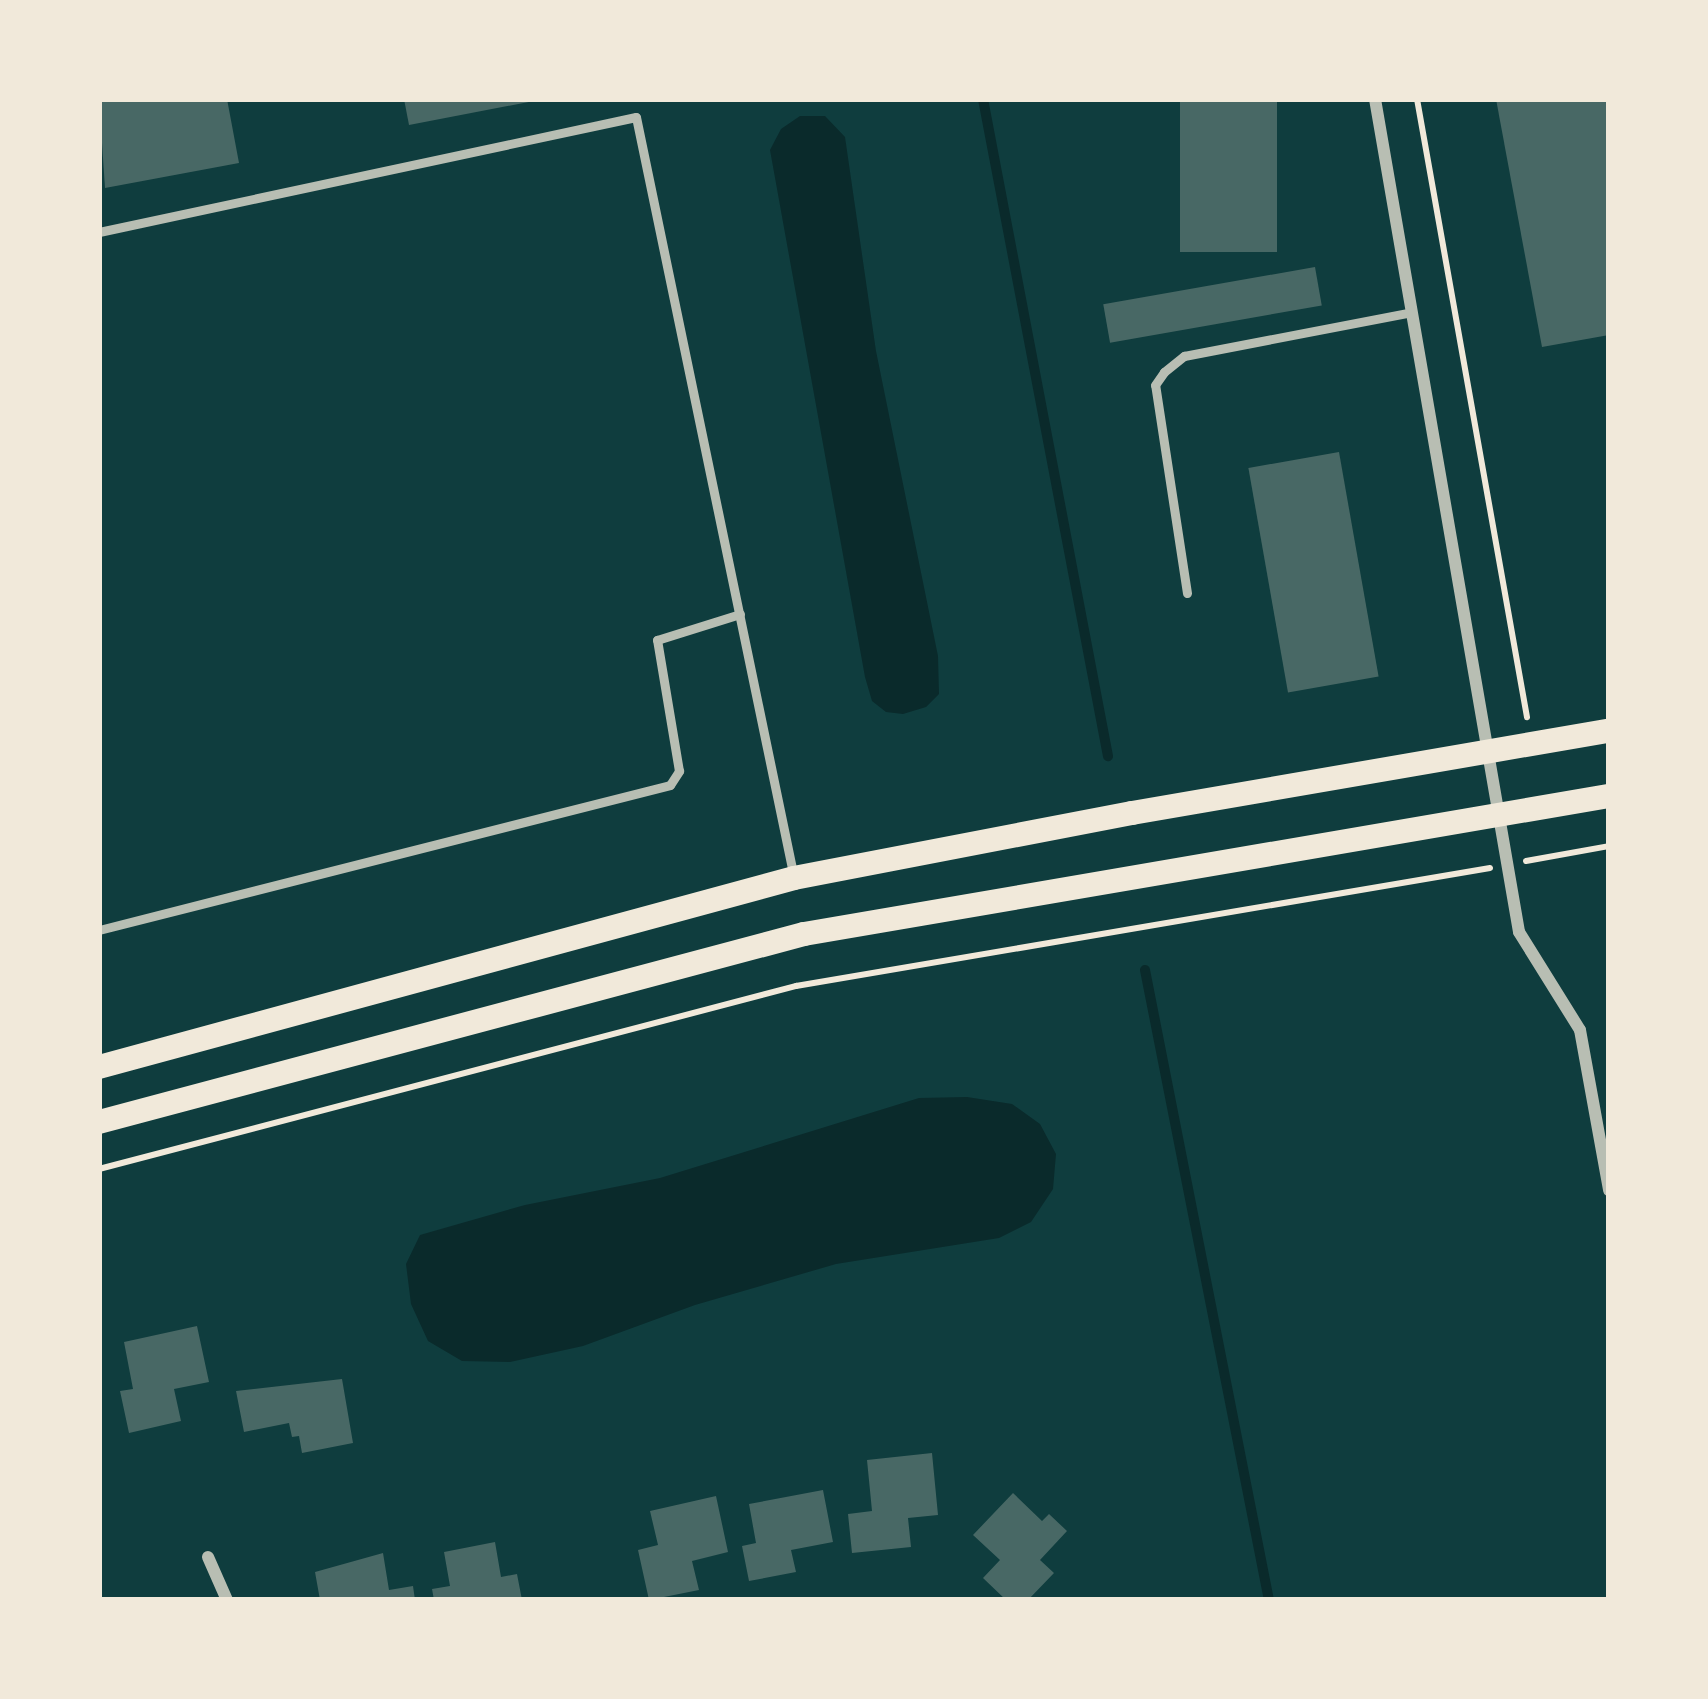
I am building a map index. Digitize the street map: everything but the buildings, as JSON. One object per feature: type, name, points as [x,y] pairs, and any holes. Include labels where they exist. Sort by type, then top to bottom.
[{"type":"main road","points":[[99,1067],[794,878],[1132,812],[1609,731]]},
{"type":"main road","points":[[99,1122],[804,934],[1609,796]]},
{"type":"street","points":[[1375,99],[1519,932],[1580,1030],[1609,1190]]},
{"type":"street","points":[[208,1557],[227,1600]]},
{"type":"lane","points":[[99,232],[636,117],[794,878]]},
{"type":"lane","points":[[1187,593],[1155,386],[1164,372],[1184,356],[1412,311]]},
{"type":"lane","points":[[99,930],[670,785],[679,771],[657,640],[740,614]]},
{"type":"path","points":[[1417,99],[1532,745]]},
{"type":"path","points":[[1542,808],[1551,856]]},
{"type":"path","points":[[99,1169],[796,986],[1609,846]]},
{"type":"water","points":[[800,116],[825,116],[845,137],[876,351],[938,656],[939,694],[926,707],[903,714],[886,712],[872,701],[865,677],[770,150],[781,129]]},
{"type":"water","points":[[967,1097],[1012,1104],[1040,1124],[1056,1154],[1053,1189],[1031,1222],[999,1238],[836,1264],[695,1305],[583,1346],[510,1362],[462,1361],[428,1341],[411,1304],[406,1264],[420,1235],[525,1205],[660,1178],[919,1098]]},
{"type":"waterway","points":[[983,99],[1108,756]]},
{"type":"waterway","points":[[1145,970],[1269,1600]]}]
